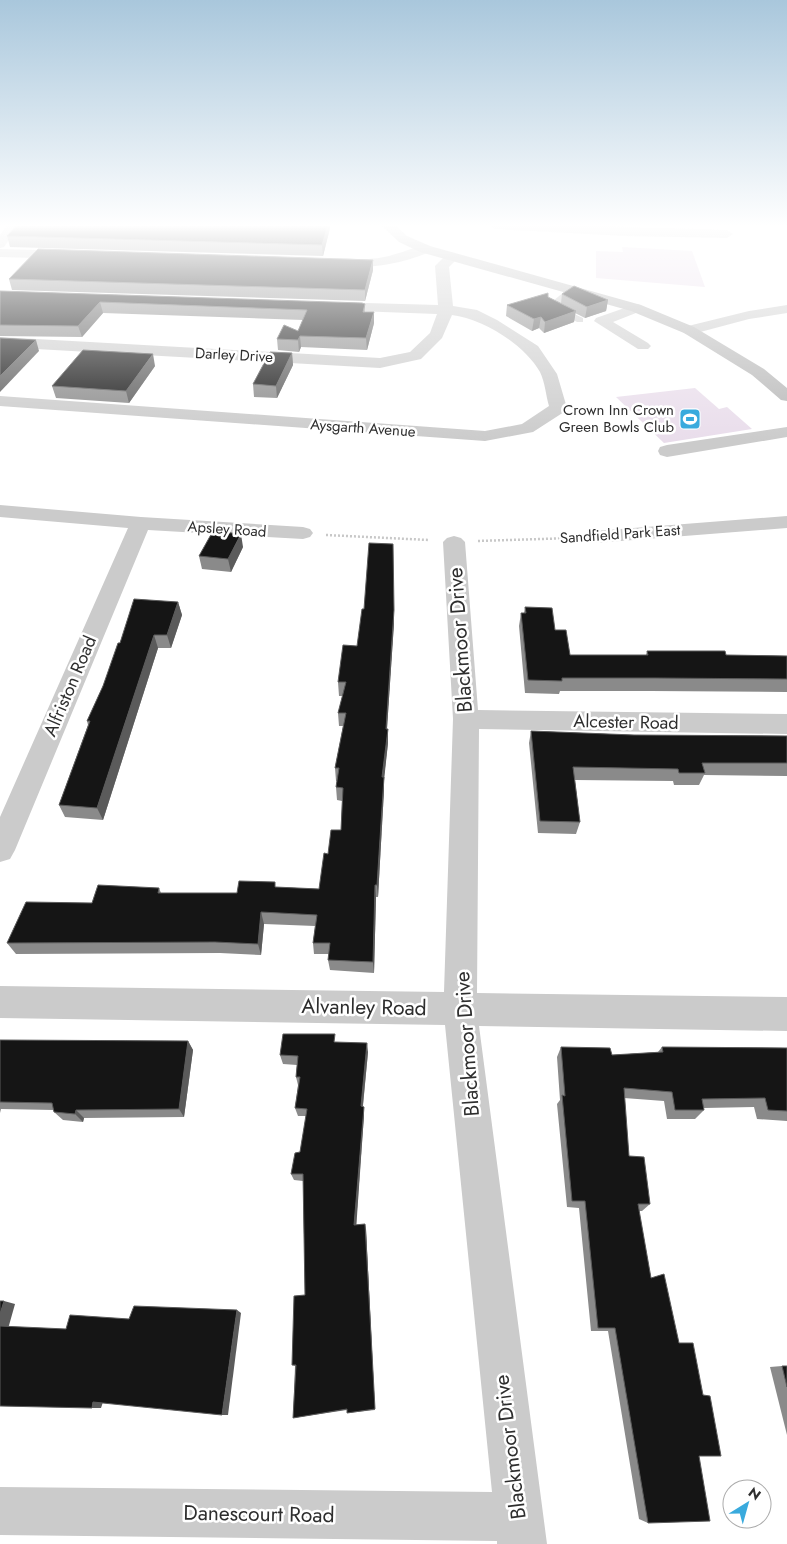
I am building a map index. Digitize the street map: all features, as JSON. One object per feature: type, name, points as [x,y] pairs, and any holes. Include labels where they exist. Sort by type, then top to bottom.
[{"type":"street","name":"Darley Drive","points":[[0,342],[380,362],[415,356],[437,335],[446,310],[445,297]]},
{"type":"street","points":[[600,297],[636,308],[689,330],[758,372],[787,396]]},
{"type":"street","points":[[312,306],[446,310]]},
{"type":"street","points":[[636,308],[601,321],[643,346]]},
{"type":"street","points":[[689,330],[749,314],[787,309]]},
{"type":"street","name":"Aysgarth Avenue","points":[[0,402],[485,436],[527,428],[558,408],[549,374],[532,349],[492,323],[472,313],[446,310]]},
{"type":"street","points":[[667,451],[787,432]]},
{"type":"street","name":"Apsley Road","points":[[0,511],[141,523],[303,533]]},
{"type":"street","name":"Sandfield Park East","points":[[595,537],[787,522]]},
{"type":"street","name":"Alfriston Road","points":[[0,850],[141,523]]},
{"type":"street","name":"Blackmoor Drive","points":[[454,542],[466,719],[460,1009],[520,1531]]},
{"type":"street","name":"Alcester Road","points":[[466,719],[787,724]]},
{"type":"street","name":"Alvanley Road","points":[[0,1002],[787,1014]]},
{"type":"street","name":"Danescourt Road","points":[[0,1511],[520,1531]]},
{"type":"lane","points":[[563,297],[551,306],[580,320]]},
{"type":"path","points":[[303,533],[454,542]]},
{"type":"path","name":"Sandfield Park East","points":[[454,542],[595,537]]},
{"type":"shaded area","name":"Crown Inn Crown Green Bowls Club","points":[[695,388],[719,409],[727,407],[752,429],[664,443],[616,397]]},
{"type":"building","points":[[0,297],[183,297],[362,303],[365,304],[363,312],[374,312],[366,338],[300,336],[298,340],[277,339],[284,325],[298,331],[307,310],[100,302],[78,326],[0,325]]},
{"type":"building","points":[[534,297],[548,297],[576,311],[545,322],[541,317],[534,319],[507,305]]},
{"type":"building","points":[[568,297],[601,297],[608,300],[587,307]]},
{"type":"building","points":[[0,338],[36,340],[0,376]]},
{"type":"building","points":[[83,350],[153,354],[126,391],[52,386]]},
{"type":"building","points":[[270,352],[292,353],[276,386],[253,384]]},
{"type":"building","points":[[213,531],[241,534],[228,559],[199,556]]},
{"type":"building","points":[[369,543],[393,544],[394,610],[386,729],[388,729],[382,777],[384,777],[377,885],[375,885],[373,962],[328,960],[330,943],[313,943],[317,915],[261,912],[258,944],[215,942],[7,943],[26,902],[92,903],[98,885],[159,888],[158,893],[237,893],[239,881],[275,882],[275,887],[319,889],[324,853],[328,854],[331,830],[341,830],[343,788],[336,787],[339,768],[335,768],[346,713],[338,713],[346,682],[338,682],[343,645],[357,646],[362,609],[364,609]]},
{"type":"building","points":[[134,599],[178,602],[167,635],[154,635],[97,808],[59,805],[90,721],[87,721],[103,686],[118,643],[120,643]]},
{"type":"building","points":[[525,607],[552,608],[555,630],[566,630],[570,655],[648,655],[647,651],[725,651],[726,655],[787,656],[787,679],[562,678],[562,681],[528,680],[521,613],[526,613]]},
{"type":"building","points":[[531,731],[634,735],[787,736],[787,763],[702,763],[705,773],[679,773],[678,769],[573,767],[580,822],[540,821]]},
{"type":"building","points":[[283,1034],[335,1034],[334,1042],[367,1043],[361,1106],[364,1107],[354,1225],[365,1224],[375,1409],[347,1413],[347,1409],[293,1418],[296,1365],[292,1365],[294,1296],[305,1295],[303,1174],[291,1174],[295,1153],[300,1152],[307,1109],[295,1108],[300,1077],[296,1077],[298,1056],[280,1055]]},
{"type":"building","points":[[0,1040],[188,1041],[179,1109],[76,1110],[75,1114],[54,1112],[52,1103],[0,1102]]},
{"type":"building","points":[[561,1047],[610,1048],[612,1055],[663,1052],[662,1047],[787,1048],[787,1111],[768,1110],[765,1098],[702,1099],[704,1110],[675,1110],[672,1092],[624,1088],[629,1156],[644,1157],[650,1204],[638,1204],[651,1278],[664,1274],[679,1343],[693,1343],[703,1395],[710,1396],[721,1456],[699,1456],[710,1521],[648,1523],[615,1328],[598,1328],[585,1201],[572,1201],[562,1095],[565,1096]]},
{"type":"building","points":[[0,1301],[4,1301],[0,1314]]},
{"type":"building","points":[[134,1306],[237,1310],[222,1415],[93,1402],[92,1408],[0,1406],[0,1326],[66,1329],[70,1315],[129,1319]]},
{"type":"building","points":[[782,1366],[787,1366],[787,1387]]},
{"type":"place","name":"Crown Inn Crown Green Bowls Club","points":[[690,419]]}]
